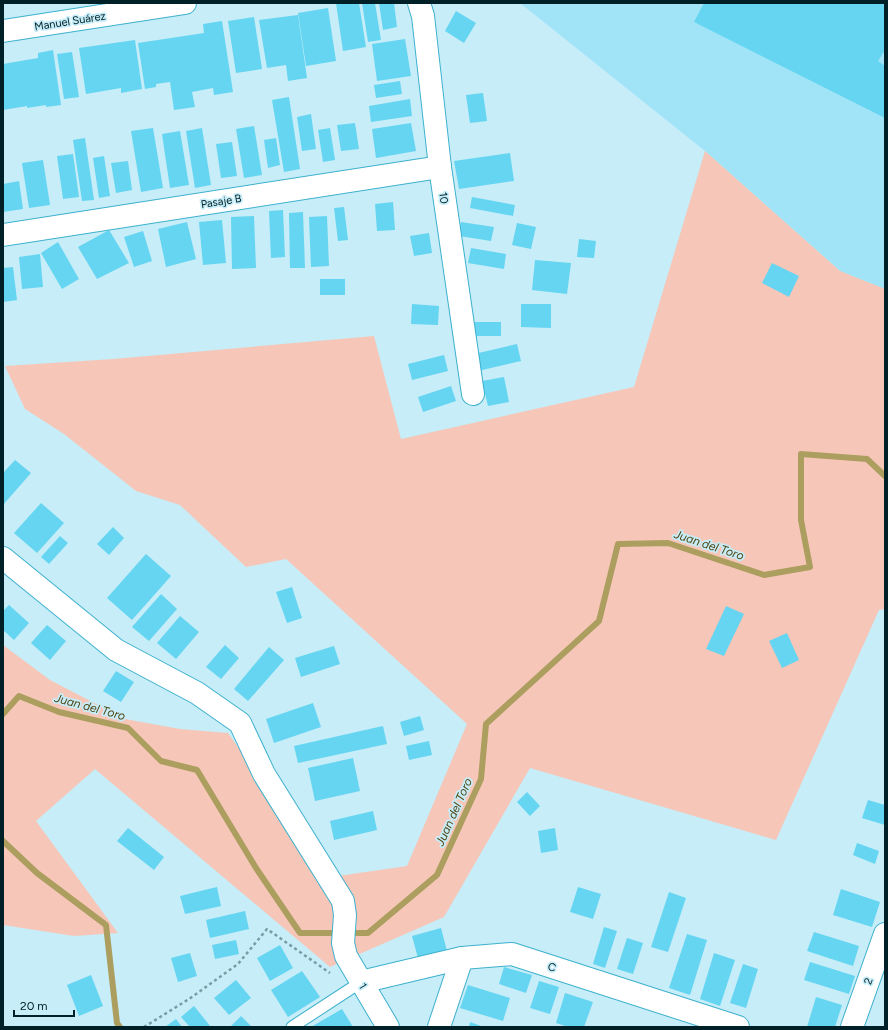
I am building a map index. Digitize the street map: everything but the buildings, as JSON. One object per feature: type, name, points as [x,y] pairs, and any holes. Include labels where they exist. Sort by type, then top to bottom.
[{"type":"street","name":"Manuel Suárez","points":[[3,31],[185,3]]},
{"type":"street","name":"10","points":[[419,3],[423,16],[440,167],[472,394]]},
{"type":"street","name":"Pasaje B","points":[[3,235],[440,167]]},
{"type":"street","name":"1","points":[[3,558],[116,650],[197,693],[240,723],[264,774],[343,901],[345,915],[343,943],[346,956],[388,1027]]},
{"type":"street","name":"2","points":[[852,1027],[885,934]]},
{"type":"street","name":"C","points":[[357,975],[462,958],[512,954],[738,1027]]},
{"type":"street","points":[[440,1027],[462,958]]},
{"type":"lane","points":[[292,1027],[357,975]]},
{"type":"path","points":[[144,1027],[189,999],[238,964],[267,929],[333,975],[357,975]]},
{"type":"shaded area","points":[[520,3],[885,3],[885,289],[840,271],[705,151]]},
{"type":"shaded area","points":[[705,151],[840,271],[885,289],[885,609],[879,610],[776,840],[530,768],[444,917],[330,967],[95,769],[36,821],[118,933],[74,936],[3,925],[3,645],[50,680],[125,719],[180,729],[228,733],[331,877],[407,866],[467,724],[286,559],[246,567],[180,505],[136,491],[64,434],[25,409],[5,366],[113,359],[374,336],[401,439],[634,387]]},
{"type":"waterway","name":"Juan del Toro","points":[[3,714],[19,696],[59,712],[128,728],[161,761],[197,770],[256,868],[300,933],[368,933],[437,875],[481,779],[486,724],[599,621],[618,544],[668,543],[764,575],[810,567],[801,520],[801,454],[867,459],[885,476]]},
{"type":"waterway","points":[[3,841],[37,873],[106,925],[117,1023],[120,1027]]}]
